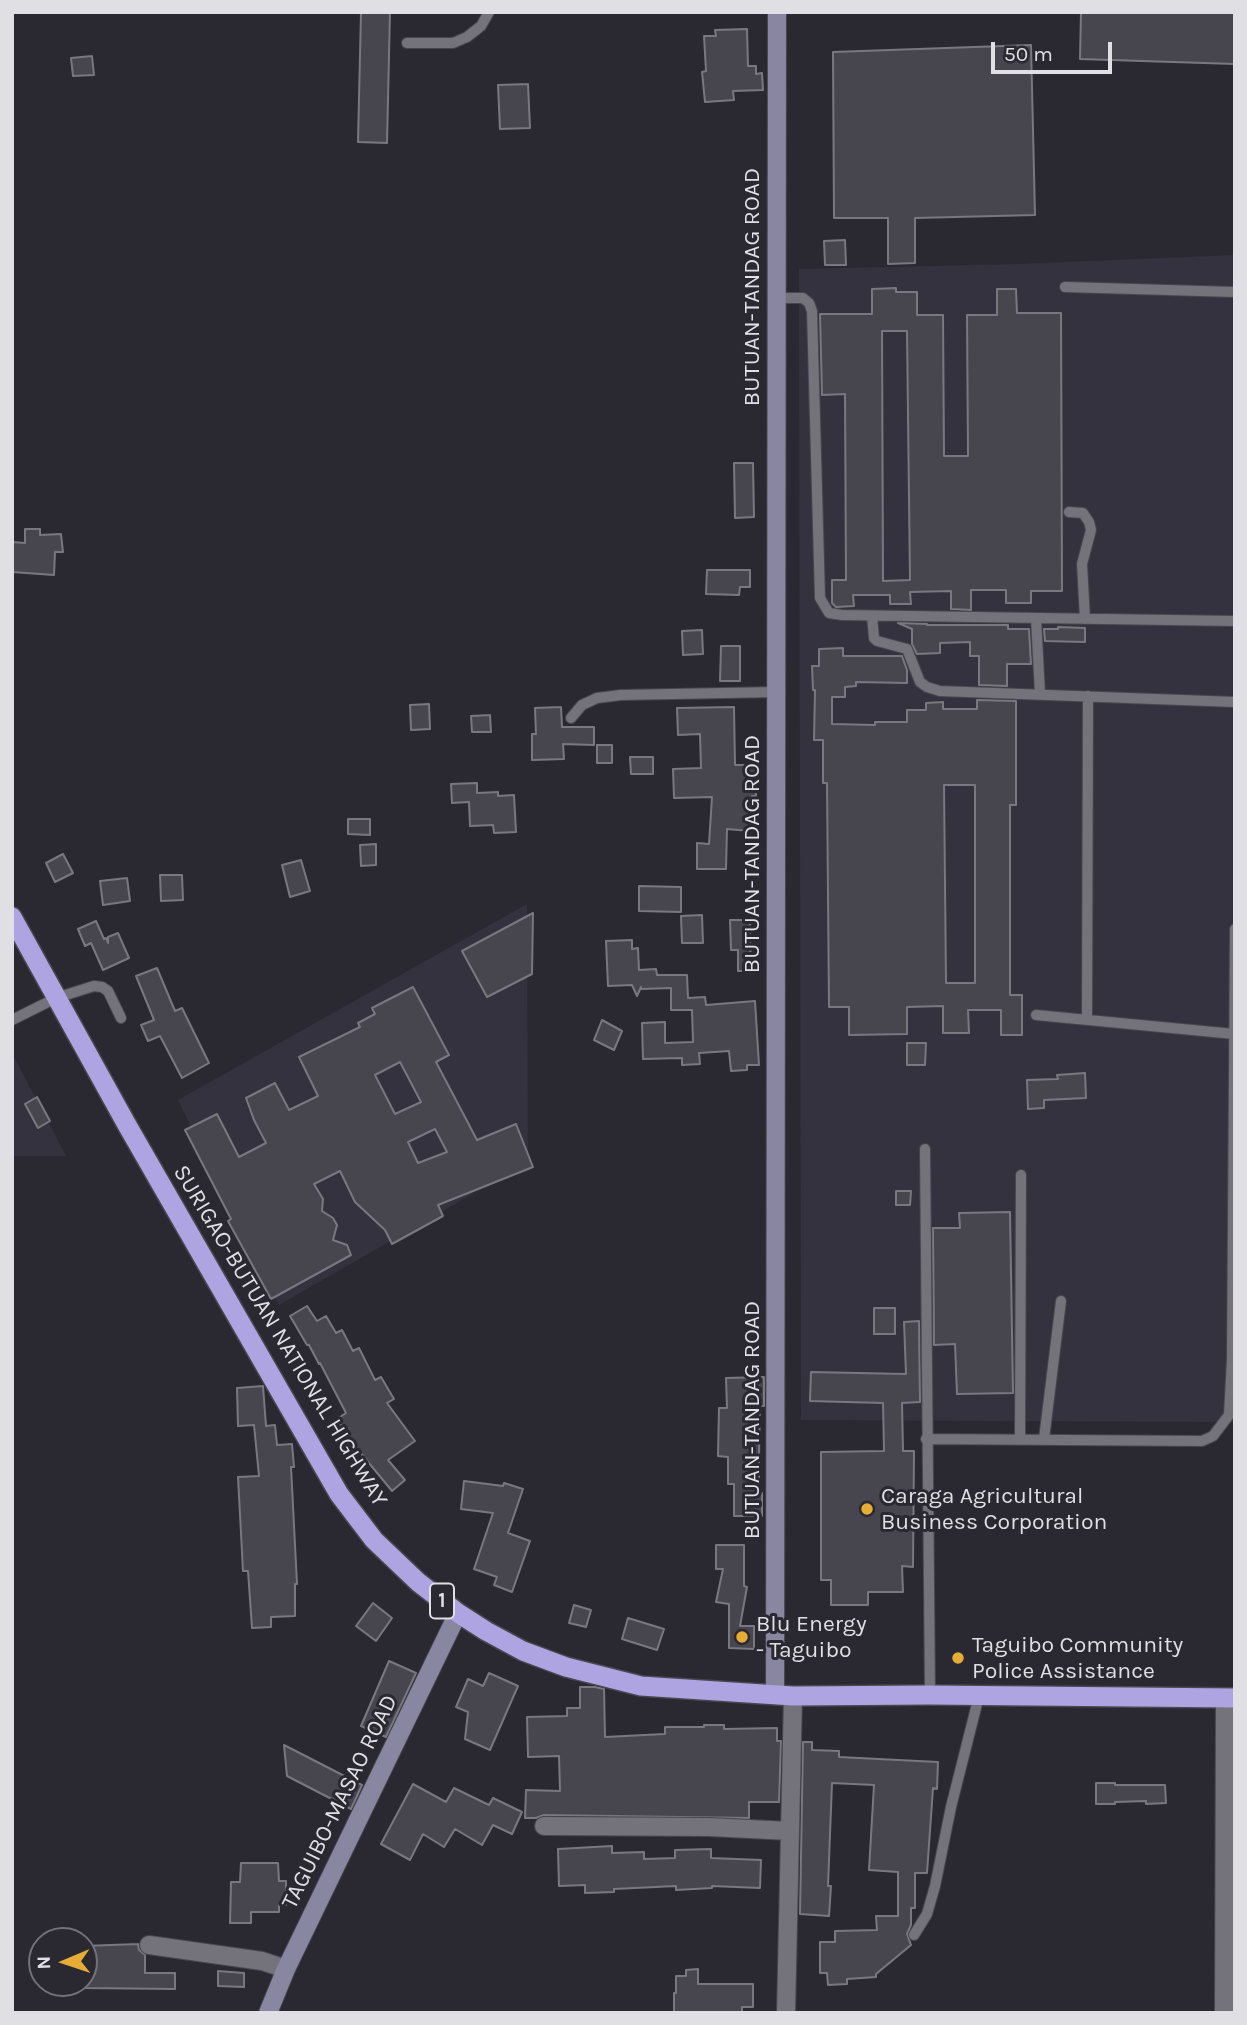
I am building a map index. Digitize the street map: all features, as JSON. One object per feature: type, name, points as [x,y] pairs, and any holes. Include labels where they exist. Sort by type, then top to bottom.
[{"type":"highway","name":"SURIGAO-BUTUAN NATIONAL HIGHWAY","points":[[12,917],[127,1125],[339,1494],[374,1540],[418,1582],[458,1613],[523,1651],[566,1667],[640,1686],[784,1696],[1230,1698]]},
{"type":"main road","name":"BUTUAN-TANDAG ROAD","points":[[777,12],[776,692],[784,1696]]},
{"type":"main road","name":"TAGUIBO-MASAO ROAD","points":[[268,2013],[286,1969],[458,1613]]},
{"type":"street","points":[[784,1696],[790,1831],[786,2013]]},
{"type":"street","points":[[1224,2013],[1230,1698]]},
{"type":"street","points":[[544,1826],[709,1827],[790,1831]]},
{"type":"street","points":[[149,1945],[262,1961],[286,1969]]},
{"type":"lane","points":[[407,43],[453,43],[467,37],[481,26],[489,12]]},
{"type":"lane","points":[[1065,287],[1235,292]]},
{"type":"lane","points":[[776,298],[803,298],[812,311],[820,598],[829,613],[873,616],[1235,621]]},
{"type":"lane","points":[[1069,512],[1083,513],[1091,530],[1083,564],[1086,619]]},
{"type":"lane","points":[[873,616],[874,638],[880,643],[907,649],[920,682],[940,691],[1235,702]]},
{"type":"lane","points":[[1036,618],[1040,694]]},
{"type":"lane","points":[[571,718],[582,705],[597,698],[621,695],[776,692]]},
{"type":"lane","points":[[1087,1020],[1088,696]]},
{"type":"lane","points":[[926,1439],[1202,1441],[1213,1436],[1229,1415],[1232,1359],[1235,929]]},
{"type":"lane","points":[[12,1020],[56,998],[94,986],[108,991],[121,1018]]},
{"type":"lane","points":[[1036,1015],[1234,1034]]},
{"type":"lane","points":[[925,1149],[930,1695]]},
{"type":"lane","points":[[1020,1439],[1021,1175]]},
{"type":"lane","points":[[1044,1439],[1061,1301]]},
{"type":"lane","points":[[914,1935],[927,1914],[935,1886],[951,1807],[979,1696]]},
{"type":"shaded area","points":[[1234,255],[1235,1422],[801,1420],[799,269]]},
{"type":"shaded area","points":[[527,904],[528,1162],[279,1305],[178,1100]]},
{"type":"shaded area","points":[[12,1053],[66,1156],[12,1156]]},
{"type":"building","points":[[361,12],[390,12],[387,143],[358,142]]},
{"type":"building","points":[[1081,12],[1235,12],[1235,64],[1080,59]]},
{"type":"building","points":[[747,29],[748,66],[756,66],[756,74],[762,73],[763,90],[733,91],[734,100],[705,102],[702,72],[706,71],[704,36],[716,36],[715,30]]},
{"type":"building","points":[[1031,45],[1035,215],[915,218],[915,263],[888,264],[888,218],[834,218],[833,52]]},
{"type":"building","points":[[92,56],[94,75],[73,76],[71,58]]},
{"type":"building","points":[[528,84],[530,128],[500,129],[498,85]]},
{"type":"building","points":[[845,240],[846,265],[825,265],[824,241]]},
{"type":"building","points":[[896,288],[896,292],[917,292],[917,315],[943,315],[944,456],[968,456],[967,315],[997,315],[997,289],[1016,289],[1017,313],[1061,313],[1062,591],[1031,591],[1031,603],[1006,603],[1006,590],[971,590],[971,610],[951,609],[951,591],[910,592],[911,604],[890,604],[890,595],[853,595],[854,606],[836,607],[832,603],[832,580],[846,580],[845,394],[822,395],[820,314],[872,314],[872,289]],"holes":[[[882,331],[907,331],[910,580],[883,581]]]},
{"type":"building","points":[[734,463],[753,463],[754,517],[735,518]]},
{"type":"building","points":[[25,529],[40,529],[40,535],[61,534],[63,552],[55,552],[54,575],[12,572],[12,542],[25,543]]},
{"type":"building","points":[[707,570],[750,570],[750,587],[740,587],[739,595],[706,594]]},
{"type":"building","points":[[898,623],[1008,625],[1008,629],[1029,629],[1031,664],[1007,664],[1007,686],[979,685],[979,656],[970,656],[970,642],[940,643],[940,653],[917,654],[912,644],[912,629]]},
{"type":"building","points":[[1085,628],[1085,642],[1045,641],[1044,629]]},
{"type":"building","points":[[702,630],[703,654],[683,655],[682,631]]},
{"type":"building","points":[[721,646],[740,646],[740,681],[720,681]]},
{"type":"building","points":[[843,648],[843,656],[902,656],[907,670],[907,683],[856,682],[856,686],[845,687],[845,697],[832,697],[832,724],[875,725],[875,722],[907,722],[907,710],[926,710],[926,703],[943,702],[943,709],[977,709],[977,700],[1016,701],[1016,805],[1010,805],[1010,995],[1022,995],[1022,1035],[1001,1035],[1001,1010],[968,1010],[969,1033],[943,1033],[943,1006],[907,1007],[907,1034],[849,1035],[849,1007],[829,1007],[827,783],[823,783],[823,740],[814,740],[815,690],[812,666],[819,666],[819,649]],"holes":[[[944,785],[975,785],[975,983],[946,983]]]},
{"type":"building","points":[[429,704],[430,729],[411,730],[410,705]]},
{"type":"building","points":[[561,707],[562,727],[594,727],[594,745],[563,744],[564,759],[532,760],[532,734],[536,734],[535,708]]},
{"type":"building","points":[[734,707],[735,765],[755,765],[756,796],[752,796],[750,831],[727,829],[726,869],[697,869],[697,843],[709,844],[712,797],[674,798],[673,769],[701,768],[700,734],[678,735],[677,708]]},
{"type":"building","points":[[490,715],[491,732],[472,732],[471,716]]},
{"type":"building","points":[[597,745],[612,745],[612,763],[597,763]]},
{"type":"building","points":[[630,757],[653,757],[653,774],[631,774]]},
{"type":"building","points":[[477,783],[477,793],[498,792],[498,796],[514,795],[516,832],[494,833],[493,825],[470,826],[469,802],[452,803],[451,784]]},
{"type":"building","points":[[348,819],[370,819],[370,835],[348,834]]},
{"type":"building","points":[[376,844],[376,865],[361,866],[360,845]]},
{"type":"building","points":[[63,854],[73,873],[55,882],[46,863]]},
{"type":"building","points":[[301,860],[310,891],[290,897],[282,865]]},
{"type":"building","points":[[160,875],[182,875],[183,900],[161,901]]},
{"type":"building","points":[[127,878],[130,901],[103,905],[100,881]]},
{"type":"building","points":[[639,886],[681,887],[681,912],[639,911]]},
{"type":"building","points":[[533,913],[532,974],[487,997],[462,951]]},
{"type":"building","points":[[702,915],[703,943],[682,943],[681,916]]},
{"type":"building","points":[[730,920],[750,920],[751,971],[738,971],[738,950],[731,950]]},
{"type":"building","points":[[96,921],[108,943],[108,937],[118,933],[129,958],[103,970],[91,943],[85,946],[78,929]]},
{"type":"building","points":[[632,940],[632,949],[638,948],[639,970],[656,969],[657,975],[687,975],[688,998],[705,997],[706,1005],[755,1001],[759,1065],[747,1065],[747,1070],[731,1071],[729,1051],[699,1053],[700,1064],[682,1065],[682,1058],[643,1059],[642,1023],[665,1022],[665,1043],[693,1042],[692,1010],[671,1010],[671,988],[641,987],[637,996],[632,985],[608,986],[606,941]]},
{"type":"building","points":[[157,968],[175,1011],[182,1008],[209,1063],[182,1078],[160,1036],[148,1041],[141,1025],[154,1020],[136,976]]},
{"type":"building","points":[[413,987],[449,1055],[436,1062],[477,1140],[516,1124],[533,1167],[438,1205],[443,1216],[392,1244],[385,1230],[355,1202],[340,1171],[314,1184],[323,1199],[322,1211],[333,1218],[337,1225],[333,1240],[347,1245],[351,1255],[271,1299],[228,1221],[231,1219],[185,1130],[217,1114],[239,1157],[266,1143],[246,1098],[275,1083],[289,1110],[318,1096],[299,1057],[360,1027],[358,1023],[375,1014],[372,1008]],"holes":[[[400,1062],[421,1102],[395,1114],[375,1075]],[[435,1129],[447,1152],[418,1163],[408,1142]]]},
{"type":"building","points":[[602,1020],[622,1031],[614,1050],[594,1040]]},
{"type":"building","points":[[907,1043],[926,1043],[925,1065],[907,1065]]},
{"type":"building","points":[[1085,1073],[1086,1098],[1044,1100],[1044,1108],[1028,1109],[1027,1080],[1058,1079],[1057,1075]]},
{"type":"building","points":[[37,1097],[50,1121],[38,1128],[25,1104]]},
{"type":"building","points":[[896,1191],[911,1191],[910,1205],[896,1205]]},
{"type":"building","points":[[1010,1212],[1013,1393],[957,1394],[955,1344],[934,1345],[933,1228],[960,1228],[959,1213]]},
{"type":"building","points":[[307,1306],[317,1321],[326,1316],[336,1333],[342,1330],[353,1351],[359,1348],[375,1380],[381,1377],[394,1399],[387,1403],[415,1441],[388,1460],[405,1480],[392,1491],[350,1440],[337,1419],[346,1413],[320,1363],[290,1316]]},
{"type":"building","points":[[874,1308],[895,1308],[895,1334],[874,1334]]},
{"type":"building","name":"Caraga Agricultural Business Corporation","points":[[919,1321],[920,1402],[902,1403],[903,1451],[914,1451],[913,1567],[902,1566],[903,1592],[868,1592],[868,1605],[831,1605],[831,1580],[821,1580],[821,1452],[884,1451],[883,1403],[810,1401],[811,1372],[906,1374],[904,1322]]},
{"type":"building","points":[[764,1377],[764,1406],[760,1406],[759,1457],[762,1516],[734,1516],[734,1484],[728,1484],[728,1457],[718,1456],[719,1408],[727,1408],[726,1378]]},
{"type":"building","points":[[263,1386],[266,1426],[275,1425],[277,1445],[292,1444],[297,1584],[295,1616],[271,1617],[271,1627],[252,1628],[248,1571],[243,1571],[238,1477],[259,1476],[254,1425],[238,1426],[237,1388]]},
{"type":"building","points":[[464,1481],[503,1486],[504,1483],[523,1489],[508,1533],[530,1541],[512,1592],[494,1585],[497,1577],[474,1569],[493,1513],[461,1509]]},
{"type":"building","points":[[716,1545],[744,1545],[744,1586],[747,1587],[740,1626],[754,1626],[754,1649],[729,1648],[729,1604],[716,1602],[723,1569],[716,1569]]},
{"type":"building","points":[[373,1603],[392,1618],[376,1641],[356,1626]]},
{"type":"building","points":[[574,1605],[591,1610],[586,1627],[569,1623]]},
{"type":"building","points":[[628,1618],[664,1629],[657,1650],[622,1639]]},
{"type":"building","points":[[389,1661],[416,1673],[386,1737],[361,1726]]},
{"type":"building","points":[[489,1673],[518,1686],[490,1750],[465,1739],[468,1712],[456,1707],[468,1679],[483,1686]]},
{"type":"building","points":[[580,1687],[604,1689],[605,1737],[665,1734],[665,1727],[724,1725],[724,1729],[777,1728],[777,1741],[781,1741],[779,1802],[749,1802],[749,1818],[544,1815],[525,1818],[526,1790],[560,1791],[559,1756],[528,1757],[527,1717],[567,1716],[567,1708],[580,1708]]},
{"type":"building","points":[[803,1742],[812,1742],[812,1750],[839,1751],[839,1757],[938,1762],[937,1789],[933,1788],[927,1873],[915,1873],[915,1908],[911,1908],[911,1925],[907,1934],[911,1945],[876,1974],[876,1977],[847,1979],[847,1984],[828,1985],[827,1973],[820,1973],[820,1942],[835,1942],[835,1931],[877,1930],[876,1916],[898,1916],[898,1872],[869,1870],[874,1785],[832,1783],[829,1916],[800,1914]]},
{"type":"building","points":[[284,1745],[362,1785],[351,1809],[287,1776]]},
{"type":"building","points":[[1096,1783],[1165,1785],[1166,1803],[1146,1804],[1146,1801],[1096,1804]]},
{"type":"building","points":[[413,1784],[446,1802],[454,1788],[489,1805],[493,1798],[522,1812],[512,1834],[493,1825],[482,1845],[455,1829],[444,1847],[423,1834],[410,1860],[381,1844]]},
{"type":"building","points":[[612,1846],[612,1853],[644,1852],[644,1859],[675,1858],[675,1850],[711,1849],[711,1858],[761,1860],[760,1888],[712,1886],[676,1890],[676,1886],[585,1893],[585,1885],[559,1886],[558,1849]]},
{"type":"building","points":[[241,1863],[278,1863],[279,1881],[286,1881],[286,1905],[279,1905],[279,1912],[251,1912],[251,1923],[230,1923],[231,1882],[240,1882]]},
{"type":"building","points":[[138,1944],[139,1950],[145,1955],[145,1973],[175,1973],[175,1989],[98,1988],[98,1945]]},
{"type":"building","points":[[698,1969],[698,1984],[753,1984],[753,2007],[742,2007],[742,2013],[674,2013],[676,1976],[686,1976],[686,1970]]},
{"type":"building","points":[[218,1971],[244,1973],[244,1987],[218,1986]]},
{"type":"place","name":"Caraga Agricultural Business Corporation","points":[[867,1509]]},
{"type":"place","name":"Blu Energy - Taguibo","points":[[742,1637]]},
{"type":"place","name":"Taguibo Community Police Assistance","points":[[958,1658]]}]
